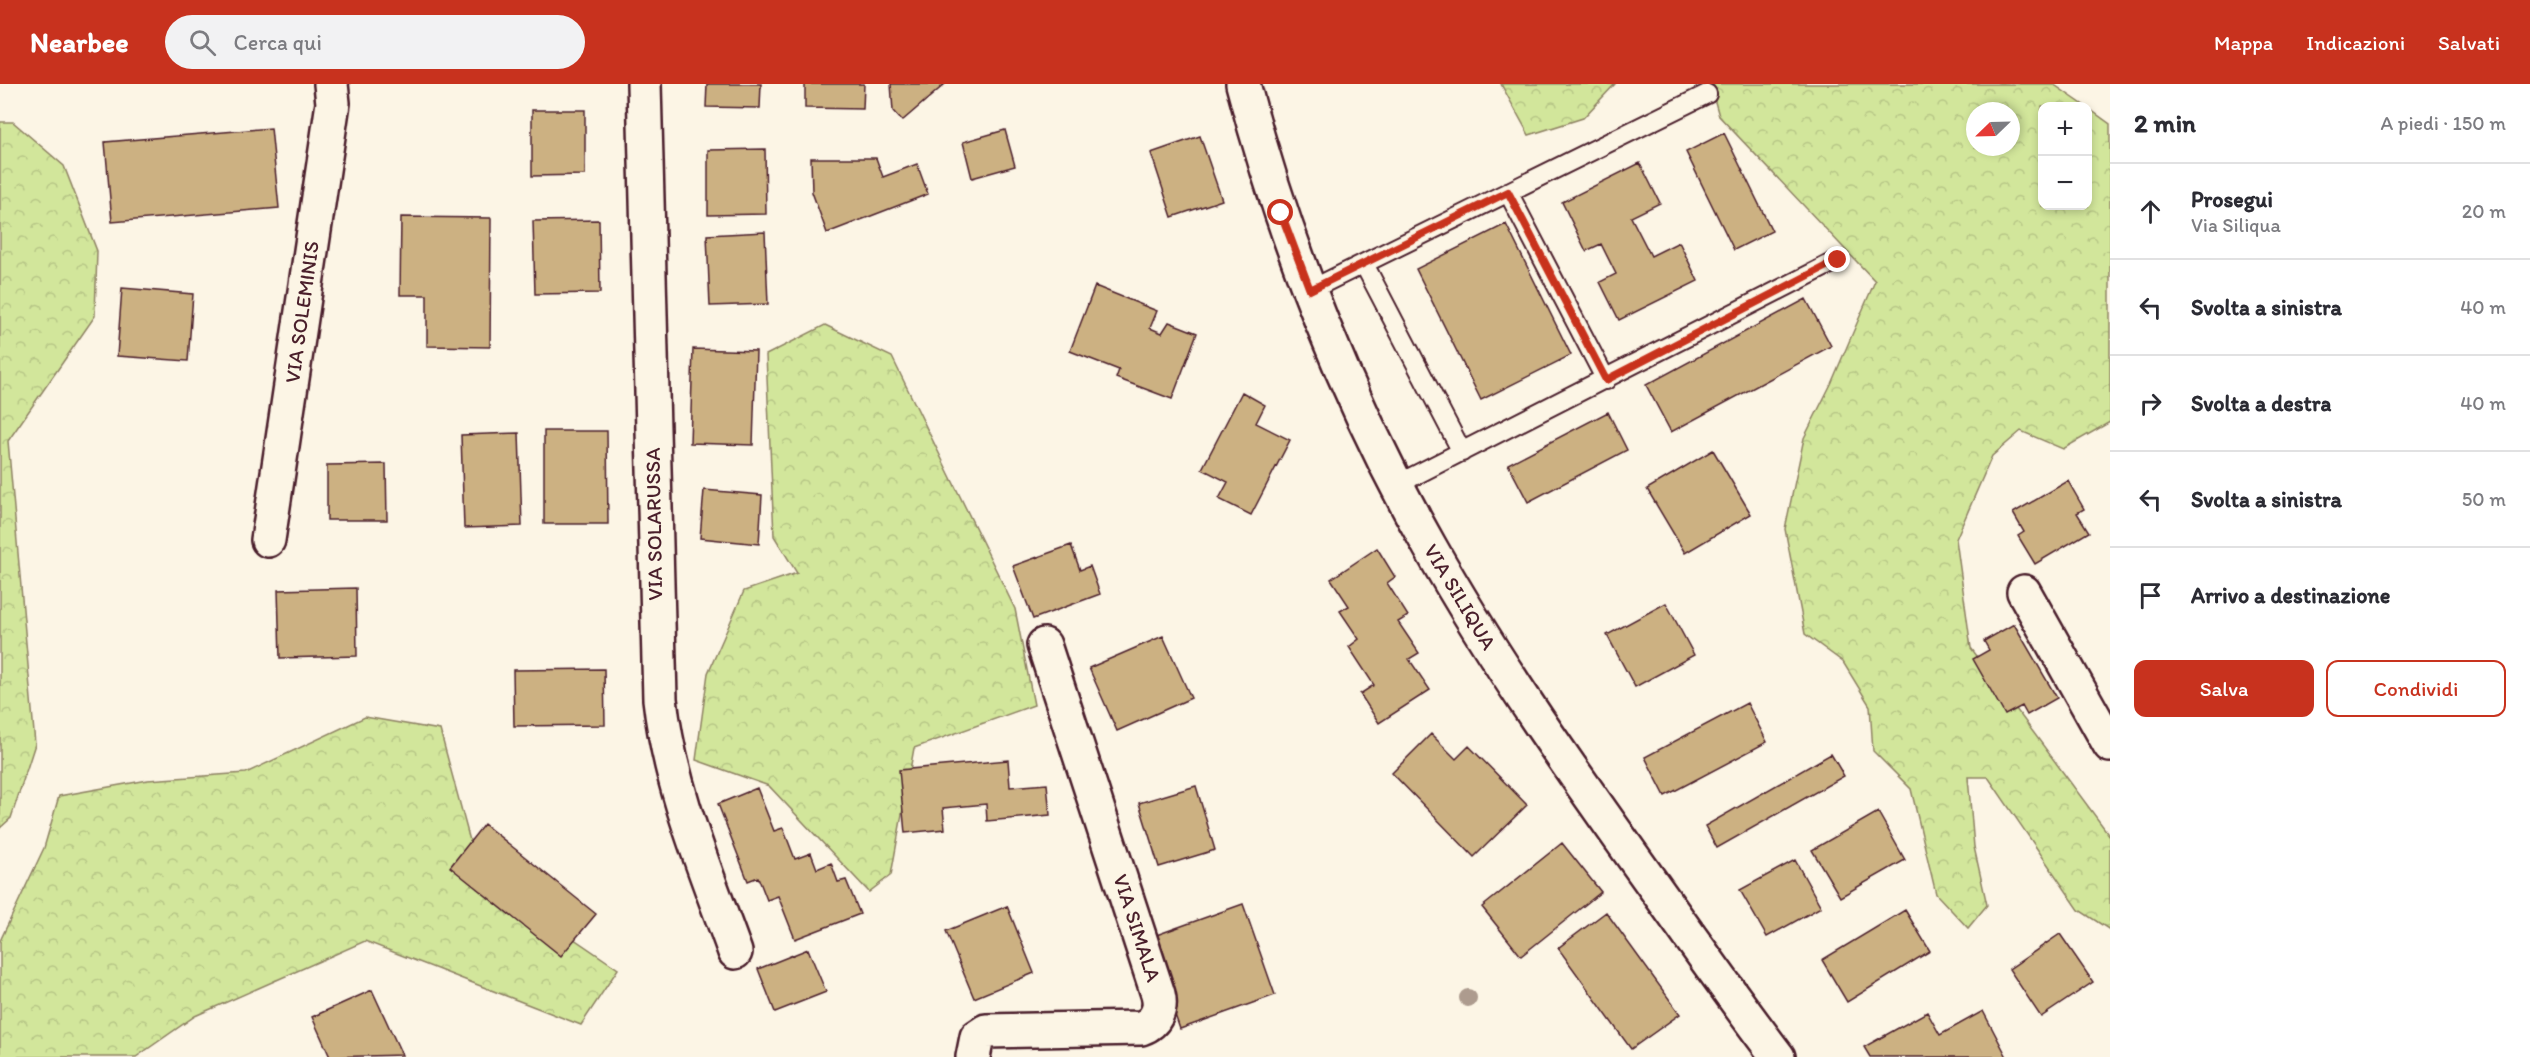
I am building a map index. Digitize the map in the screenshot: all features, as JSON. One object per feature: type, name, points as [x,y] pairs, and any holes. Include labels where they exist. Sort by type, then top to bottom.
[{"type":"street","name":"VIA SOLEMINIS","points":[[268,540],[333,103],[331,84]]},
{"type":"street","name":"VIA SOLARUSSA","points":[[644,84],[660,699],[665,742],[680,801],[735,952]]},
{"type":"street","name":"VIA SILIQUA","points":[[1243,84],[1262,152],[1310,290],[1353,391],[1429,545],[1508,677],[1565,762],[1778,1057]]},
{"type":"street","points":[[2024,592],[2110,745]]},
{"type":"street","name":"VIA SIMALA","points":[[974,1057],[977,1037],[986,1031],[1141,1028],[1155,1019],[1158,1011],[1158,994],[1044,645]]},
{"type":"lane","points":[[1310,290],[1707,94]]},
{"type":"lane","points":[[1508,192],[1606,380]]},
{"type":"lane","points":[[1398,484],[1838,260]]},
{"type":"lane","points":[[1364,264],[1462,452]]},
{"type":"green space","points":[[1501,84],[1615,84],[1583,118],[1529,135]]},
{"type":"green space","points":[[1710,84],[2053,84],[2079,102],[2038,102],[2038,210],[2092,210],[2092,111],[2110,124],[2110,422],[2063,449],[2021,431],[1992,456],[1956,539],[1971,648],[2110,836],[2110,930],[2079,910],[1988,777],[1968,777],[1974,847],[1987,905],[1968,928],[1936,894],[1911,789],[1873,751],[1870,706],[1843,662],[1805,634],[1785,529],[1804,438],[1831,384],[1875,281],[1719,116]]},
{"type":"green space","points":[[0,122],[13,122],[64,166],[97,251],[95,316],[8,441],[35,744],[11,818],[0,828]]},
{"type":"green space","points":[[825,325],[892,357],[1015,609],[1034,705],[914,748],[891,875],[869,892],[769,786],[696,760],[708,673],[744,591],[797,573],[774,536],[766,355]]},
{"type":"green space","points":[[365,717],[440,730],[479,874],[618,969],[581,1025],[365,941],[195,1016],[136,1057],[0,1057],[0,941],[44,848],[59,796],[148,780],[246,773]]},
{"type":"building","points":[[707,84],[761,84],[760,108],[706,107]]},
{"type":"building","points":[[805,84],[864,84],[863,109],[805,108]]},
{"type":"building","points":[[891,84],[945,84],[902,121],[893,111]]},
{"type":"building","points":[[532,110],[585,110],[585,175],[532,176]]},
{"type":"building","points":[[271,128],[279,208],[112,222],[105,142]]},
{"type":"building","points":[[1005,130],[1015,166],[972,178],[963,142]]},
{"type":"building","points":[[1724,133],[1772,231],[1734,250],[1686,152]]},
{"type":"building","points":[[1200,136],[1222,200],[1172,217],[1151,153]]},
{"type":"building","points":[[765,149],[766,214],[708,215],[708,150]]},
{"type":"building","points":[[811,158],[876,158],[883,177],[917,164],[928,194],[827,233],[812,192]]},
{"type":"building","points":[[1640,163],[1660,203],[1631,217],[1651,256],[1679,242],[1698,281],[1619,320],[1600,282],[1616,274],[1601,244],[1586,251],[1562,202]]},
{"type":"building","points":[[401,217],[491,218],[490,347],[427,346],[427,295],[400,295]]},
{"type":"building","points":[[599,220],[600,293],[535,294],[533,221]]},
{"type":"building","points":[[1506,224],[1571,355],[1481,400],[1416,269]]},
{"type":"building","points":[[765,232],[768,304],[710,306],[707,235]]},
{"type":"building","points":[[1095,286],[1157,311],[1150,328],[1162,333],[1169,322],[1197,333],[1172,399],[1116,378],[1119,370],[1070,351]]},
{"type":"building","points":[[122,288],[193,294],[188,361],[117,356]]},
{"type":"building","points":[[1806,299],[1831,346],[1671,432],[1646,385]]},
{"type":"building","points":[[693,349],[756,351],[753,445],[690,443]]},
{"type":"building","points":[[1242,392],[1265,405],[1256,423],[1290,440],[1251,515],[1219,499],[1228,482],[1202,469]]},
{"type":"building","points":[[1608,412],[1627,450],[1528,502],[1508,464]]},
{"type":"building","points":[[544,431],[607,431],[608,524],[544,524]]},
{"type":"building","points":[[519,433],[522,526],[464,528],[461,435]]},
{"type":"building","points":[[1713,450],[1751,514],[1685,553],[1647,489]]},
{"type":"building","points":[[386,464],[387,520],[327,520],[327,465]]},
{"type":"building","points":[[2068,481],[2084,509],[2077,513],[2089,532],[2035,564],[2018,536],[2024,532],[2013,513]]},
{"type":"building","points":[[704,490],[762,495],[759,544],[700,538]]},
{"type":"building","points":[[1071,545],[1080,570],[1090,566],[1100,594],[1033,619],[1013,566]]},
{"type":"building","points":[[1377,548],[1395,577],[1387,583],[1408,616],[1398,622],[1419,653],[1409,659],[1430,690],[1379,723],[1360,694],[1374,685],[1349,647],[1359,639],[1340,611],[1349,606],[1331,579]]},
{"type":"building","points":[[356,588],[357,656],[280,658],[278,590]]},
{"type":"building","points":[[1666,603],[1694,655],[1635,687],[1607,635]]},
{"type":"building","points":[[2014,624],[2057,698],[2027,715],[2022,706],[2005,715],[1973,659],[1989,650],[1984,641]]},
{"type":"building","points":[[1163,636],[1191,698],[1117,731],[1089,668]]},
{"type":"building","points":[[604,669],[605,725],[514,726],[513,670]]},
{"type":"building","points":[[1747,703],[1767,742],[1665,796],[1645,757]]},
{"type":"building","points":[[1431,734],[1456,759],[1469,746],[1527,805],[1474,857],[1392,773]]},
{"type":"building","points":[[1831,754],[1844,776],[1717,848],[1705,826]]},
{"type":"building","points":[[1008,760],[1010,787],[1047,784],[1050,815],[987,821],[986,804],[943,808],[945,829],[905,833],[899,770]]},
{"type":"building","points":[[1196,786],[1215,850],[1159,867],[1139,803]]},
{"type":"building","points":[[757,788],[774,831],[783,828],[795,859],[811,853],[817,869],[831,863],[838,882],[846,880],[860,914],[795,939],[778,896],[767,900],[758,877],[748,881],[718,804]]},
{"type":"building","points":[[1878,812],[1905,860],[1840,897],[1812,850]]},
{"type":"building","points":[[484,824],[596,914],[561,956],[450,867]]},
{"type":"building","points":[[1562,843],[1601,892],[1521,956],[1482,907]]},
{"type":"building","points":[[1795,860],[1821,907],[1767,937],[1740,890]]},
{"type":"building","points":[[1243,904],[1275,995],[1180,1029],[1148,938]]},
{"type":"building","points":[[1007,906],[1034,973],[974,998],[946,931]]},
{"type":"building","points":[[1905,910],[1930,951],[1847,1002],[1822,960]]},
{"type":"building","points":[[1606,912],[1680,1014],[1631,1049],[1558,948]]},
{"type":"building","points":[[2060,934],[2093,982],[2041,1017],[2009,969]]},
{"type":"building","points":[[808,949],[826,992],[775,1012],[758,969]]},
{"type":"building","points":[[372,990],[402,1055],[330,1057],[312,1017]]},
{"type":"building","points":[[1983,1011],[2007,1057],[1870,1057],[1864,1047],[1927,1012],[1940,1035]]},
{"type":"route","points":[[1281,213],[1310,290],[1508,192],[1606,380],[1838,260]]}]
